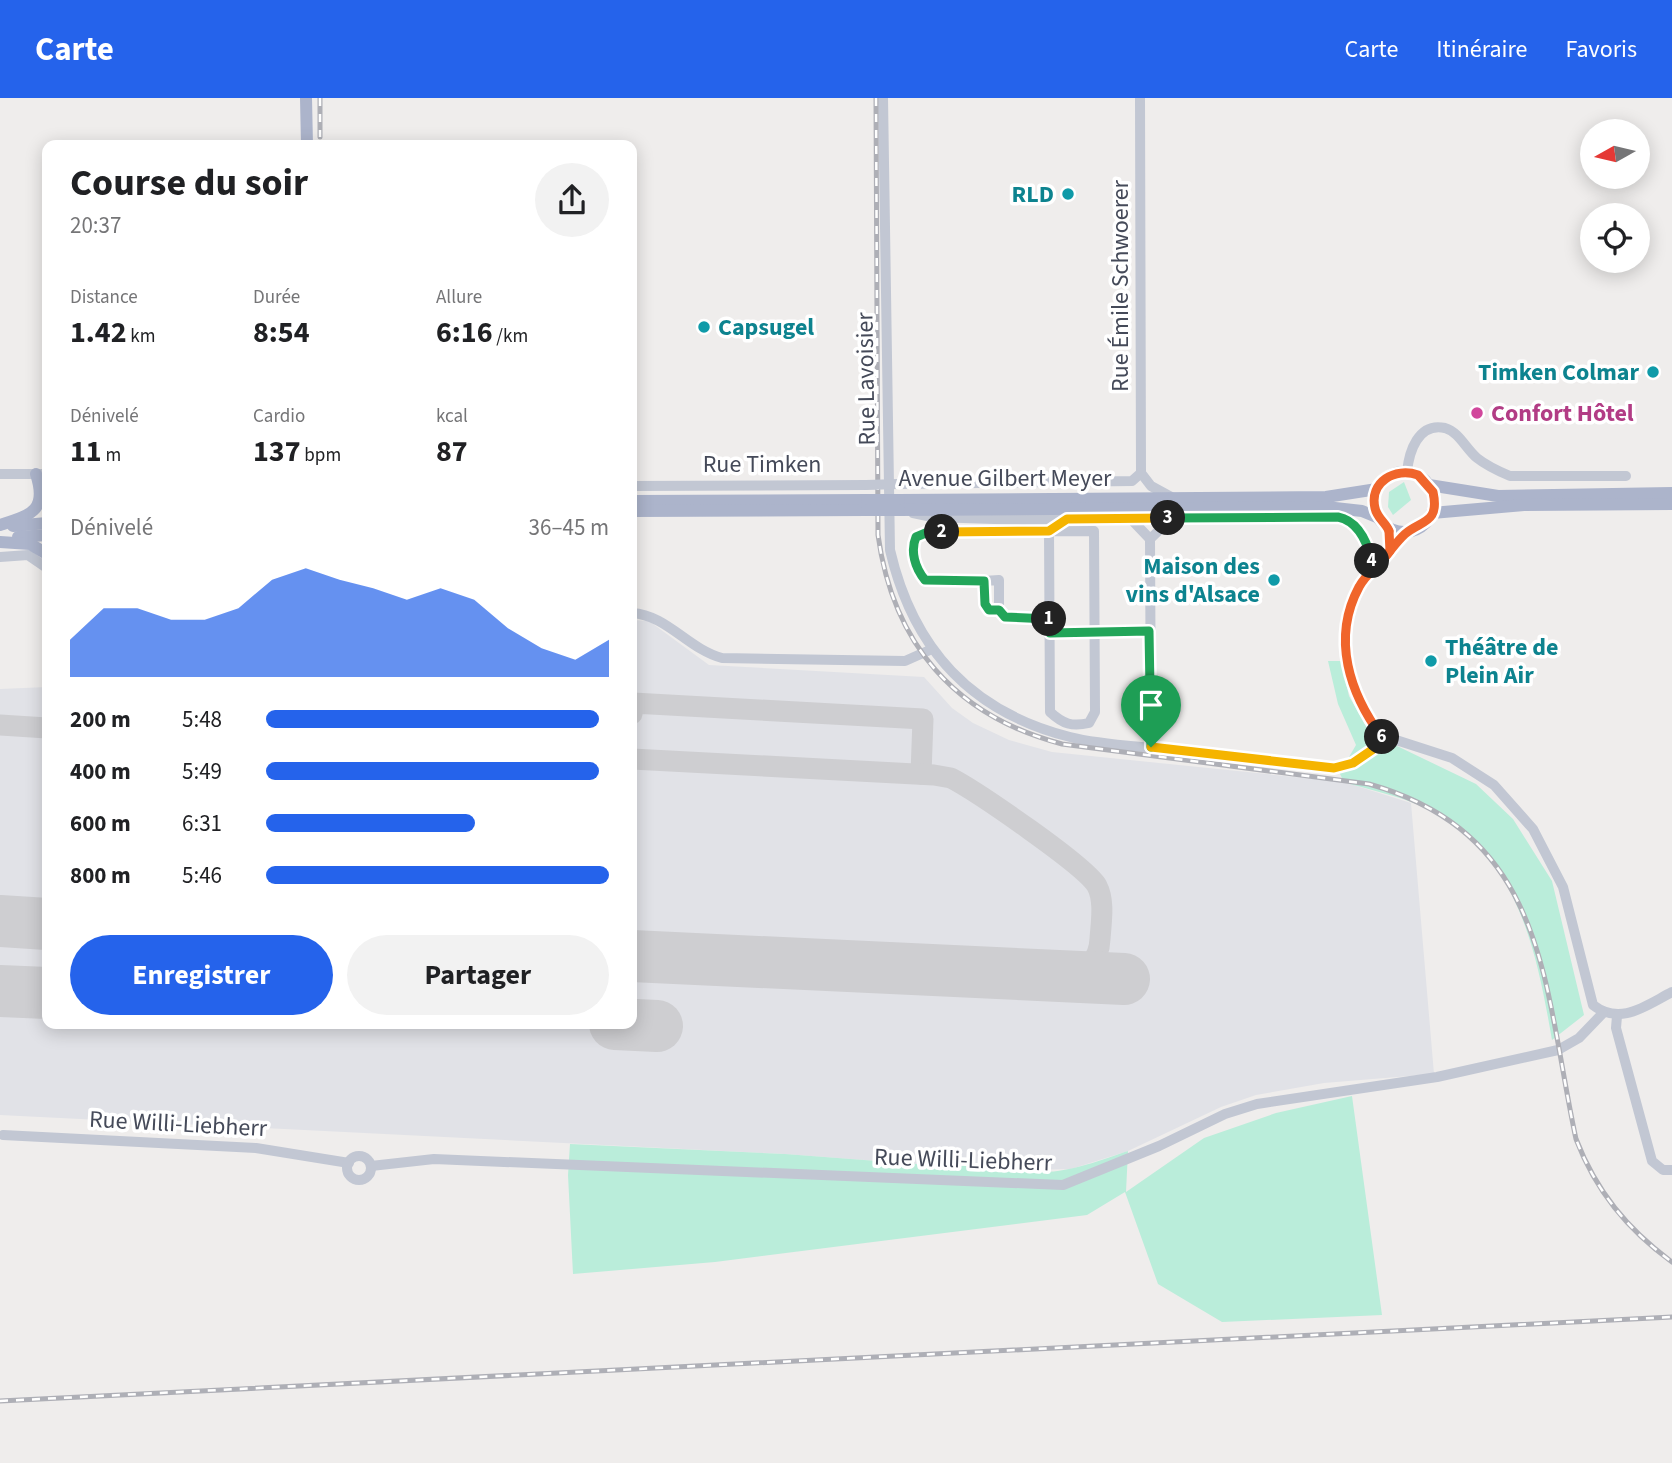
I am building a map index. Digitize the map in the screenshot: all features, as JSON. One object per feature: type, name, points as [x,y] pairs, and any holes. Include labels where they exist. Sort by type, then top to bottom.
[{"type":"main road","points":[[306,98],[307,140]]},
{"type":"main road","points":[[1407,472],[1422,478],[1430,485],[1498,496],[1672,493]]},
{"type":"main road","name":"Avenue Gilbert Meyer","points":[[899,505],[1326,497],[1377,489],[1389,476],[1407,472]]},
{"type":"main road","points":[[0,526],[35,510],[40,502],[41,474]]},
{"type":"main road","points":[[1389,527],[1408,531],[1422,526],[1432,513],[1434,499],[1430,485]]},
{"type":"main road","points":[[1377,489],[1374,504],[1379,518]]},
{"type":"main road","name":"Avenue Gilbert Meyer","points":[[637,501],[1326,507],[1362,511],[1379,518],[1389,527]]},
{"type":"main road","points":[[1432,513],[1524,505],[1672,504]]},
{"type":"main road","name":"Avenue Gilbert Meyer","points":[[637,512],[867,505]]},
{"type":"main road","points":[[0,526],[42,523]]},
{"type":"main road","points":[[0,540],[42,536]]},
{"type":"main road","points":[[0,540],[30,544],[42,551]]},
{"type":"street","name":"Rue Lavoisier","points":[[883,98],[890,550],[903,599],[932,649],[952,673],[981,698],[1015,719],[1072,737],[1334,768],[1353,763],[1385,741]]},
{"type":"street","name":"Rue Émile Schwoerer","points":[[1140,98],[1141,473]]},
{"type":"street","points":[[1407,472],[1409,454],[1416,438],[1432,429],[1445,428],[1458,436],[1475,456],[1492,469],[1510,476],[1626,476]]},
{"type":"street","points":[[1141,473],[1152,486],[1173,498]]},
{"type":"street","name":"Rue Timken","points":[[637,486],[1132,481],[1141,473]]},
{"type":"street","points":[[0,474],[41,474]]},
{"type":"street","name":"Avenue Gilbert Meyer","points":[[899,505],[932,517],[1022,520],[1338,517],[1350,519],[1361,533],[1374,568]]},
{"type":"street","points":[[1150,539],[1173,517]]},
{"type":"street","points":[[1129,518],[1150,539],[1151,747]]},
{"type":"street","points":[[1049,531],[1067,519]]},
{"type":"street","points":[[1022,520],[1049,531]]},
{"type":"street","points":[[1389,527],[1390,551]]},
{"type":"street","points":[[1049,531],[1050,712],[1062,722],[1075,726],[1089,723],[1095,712],[1094,531],[1049,531],[928,532],[916,537],[912,546],[918,572],[925,580],[999,580],[999,610],[1005,617],[1049,617]]},
{"type":"street","points":[[1408,531],[1359,585],[1354,598],[1346,632],[1346,653],[1354,693],[1385,741],[1402,739],[1452,758],[1494,785],[1518,809],[1533,829],[1563,887],[1593,1005],[1603,1013],[1617,1017],[1672,992]]},
{"type":"street","points":[[0,557],[28,555],[42,565]]},
{"type":"street","points":[[984,581],[985,604],[989,610],[999,610]]},
{"type":"street","points":[[637,615],[655,617],[699,649],[722,658],[905,661],[932,649]]},
{"type":"street","points":[[1050,633],[1149,631]]},
{"type":"street","name":"Rue Willi-Liebherr","points":[[371,1166],[434,1159],[1063,1185],[1159,1146],[1225,1114],[1257,1104],[1437,1077],[1558,1050],[1580,1038],[1603,1013]]},
{"type":"street","points":[[1617,1017],[1616,1028],[1652,1161],[1663,1170],[1672,1170]]},
{"type":"street","name":"Rue Willi-Liebherr","points":[[3,1135],[256,1148],[349,1163]]},
{"type":"street","name":"Rue Willi-Liebherr","points":[[355,1157],[363,1157],[371,1166],[368,1176],[358,1180],[349,1174],[349,1163],[355,1157]]},
{"type":"shaded area","points":[[637,620],[649,621],[709,665],[924,677],[952,708],[973,723],[1009,740],[1052,752],[1344,782],[1411,803],[1434,1074],[1324,1083],[1256,1095],[1221,1107],[1128,1151],[1071,1169],[1023,1170],[1013,1166],[930,1165],[785,1154],[0,1115],[0,689],[42,687],[42,1029],[637,1029]]},
{"type":"green space","points":[[1404,482],[1411,500],[1393,515],[1388,507],[1389,492]]},
{"type":"green space","points":[[1328,661],[1341,661],[1349,696],[1370,733],[1476,784],[1513,819],[1552,881],[1584,1015],[1552,1040],[1529,937],[1500,875],[1480,848],[1454,825],[1421,806],[1344,782],[1334,762],[1349,757],[1356,745],[1338,704]]},
{"type":"green space","points":[[1352,1096],[1382,1315],[1222,1322],[1158,1284],[1125,1192],[1087,1215],[715,1262],[573,1274],[568,1175],[570,1144],[785,1154],[930,1165],[1013,1166],[1041,1172],[1071,1169],[1128,1151],[1126,1192],[1204,1138],[1276,1113]]},
{"type":"taxiway","points":[[637,703],[923,719],[921,774]]},
{"type":"taxiway","points":[[0,725],[42,728]]},
{"type":"taxiway","points":[[637,759],[951,778],[1053,846],[1097,886],[1102,912],[1097,954],[1084,969],[1063,977]]},
{"type":"runway","points":[[0,921],[42,924]]},
{"type":"runway","points":[[637,956],[1124,979]]},
{"type":"runway","points":[[0,991],[42,993]]},
{"type":"runway","points":[[637,1025],[657,1026]]},
{"type":"railway","points":[[320,98],[320,137]]},
{"type":"railway","points":[[876,98],[878,535],[886,574],[898,610],[915,642],[936,670],[961,694],[990,715],[1024,731],[1062,744],[1369,784],[1428,808],[1473,840],[1505,879],[1528,924],[1543,973],[1576,1139],[1584,1158],[1615,1208],[1641,1236],[1672,1262]]},
{"type":"railway","points":[[0,1401],[1672,1317]]},
{"type":"place","name":"RLD","points":[[1068,194]]},
{"type":"place","name":"Capsugel","points":[[704,327]]},
{"type":"place","name":"Timken Colmar","points":[[1653,372]]},
{"type":"place","name":"Confort Hôtel","points":[[1477,413]]},
{"type":"place","name":"Maison des vins d'Alsace","points":[[1274,580]]},
{"type":"place","name":"Théâtre de Plein Air","points":[[1431,661]]},
{"type":"route","points":[[1151,747],[1149,631],[1050,633],[1049,617],[1005,617],[999,610],[989,610],[985,604],[984,581],[925,580],[918,572],[912,546],[916,537],[928,532],[1049,531],[1067,519],[1338,517],[1350,519],[1361,533],[1374,568],[1384,560],[1408,531],[1427,521],[1434,506],[1430,485],[1418,475],[1402,472],[1383,480],[1377,489],[1374,504],[1379,518],[1389,527],[1390,551],[1384,560],[1359,585],[1348,619],[1348,674],[1365,714],[1385,741],[1343,768],[1151,747]]}]
